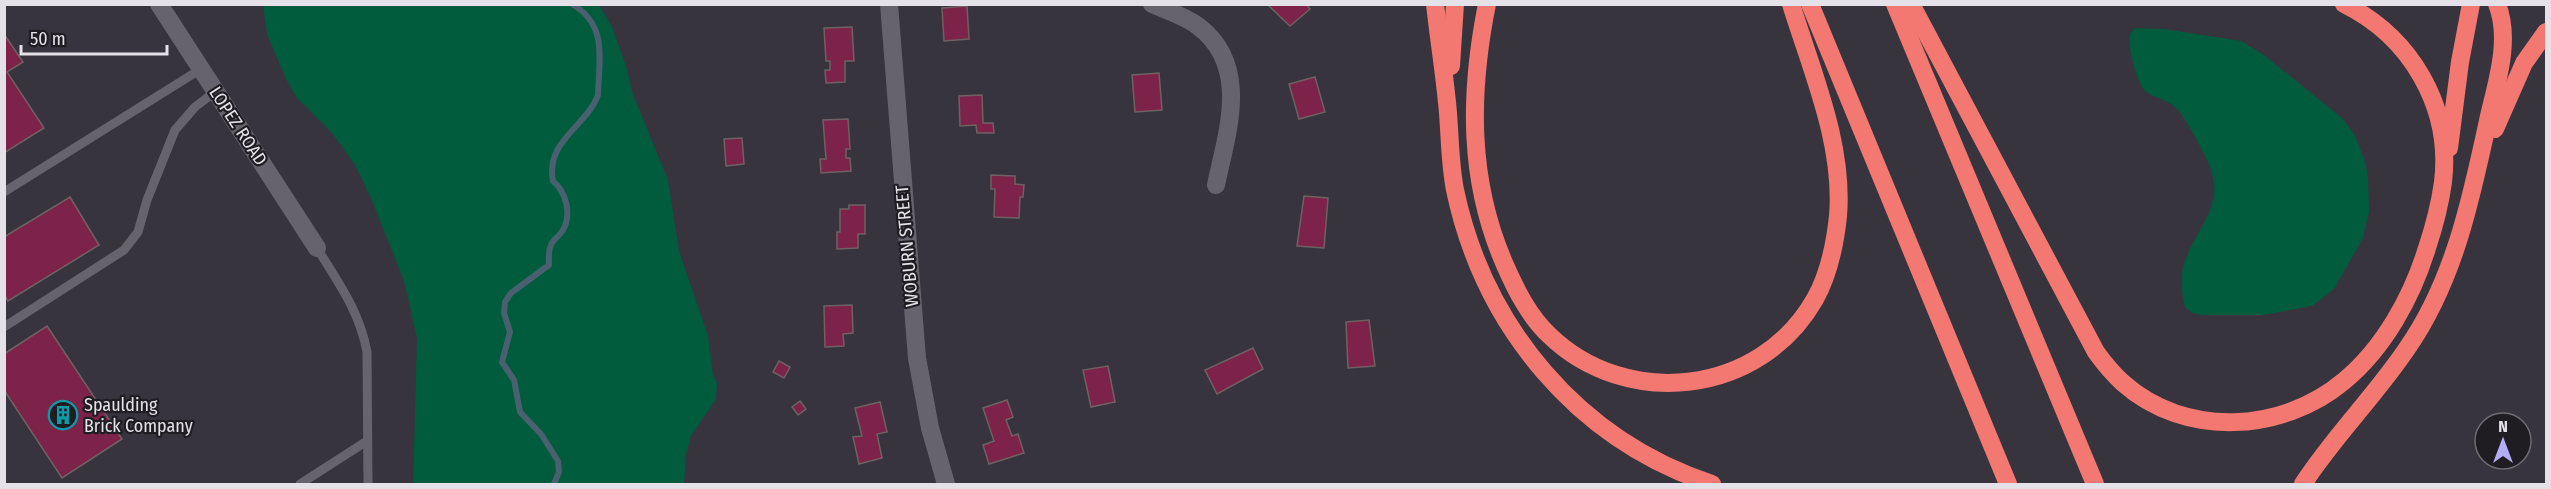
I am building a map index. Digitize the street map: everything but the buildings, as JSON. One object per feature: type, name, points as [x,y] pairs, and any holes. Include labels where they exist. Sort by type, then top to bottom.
[{"type":"highway","points":[[1435,4],[1455,189],[1469,243],[1485,282],[1517,339],[1550,378],[1589,416],[1644,453],[1712,484]]},
{"type":"highway","points":[[1448,115],[1455,4]]},
{"type":"highway","points":[[1487,4],[1476,76],[1475,157],[1486,213],[1514,286],[1547,334],[1590,365],[1626,379],[1676,384],[1720,376],[1742,368],[1770,350],[1802,318],[1815,299],[1828,268],[1838,215],[1837,170],[1824,108],[1791,4]]},
{"type":"highway","points":[[1810,4],[2008,484]]},
{"type":"highway","points":[[1895,4],[2095,484]]},
{"type":"highway","points":[[1911,4],[2096,352],[2123,383],[2160,407],[2180,415],[2221,423],[2260,420],[2303,407],[2343,382],[2372,352],[2407,298],[2423,261],[2436,216],[2471,4]]},
{"type":"highway","points":[[2344,4],[2364,14],[2384,30],[2414,62],[2425,80],[2439,118],[2443,181]]},
{"type":"highway","points":[[2476,182],[2502,50],[2502,18],[2497,4]]},
{"type":"highway","points":[[2303,484],[2410,346],[2447,270],[2476,182],[2518,74],[2531,52],[2547,32]]},
{"type":"street","name":"LOPEZ ROAD","points":[[159,4],[317,248]]},
{"type":"street","name":"WOBURN STREET","points":[[889,4],[917,358],[930,428],[946,484]]},
{"type":"street","points":[[1152,4],[1199,27],[1217,47],[1229,72],[1231,106],[1216,185]]},
{"type":"lane","points":[[4,192],[201,69]]},
{"type":"lane","points":[[4,327],[124,250],[138,232],[147,200],[174,130],[195,107],[216,91]]},
{"type":"lane","points":[[317,248],[355,309],[364,336],[367,352],[368,484]]},
{"type":"lane","points":[[300,484],[367,441]]},
{"type":"green space","points":[[263,5],[599,5],[612,27],[626,66],[632,92],[668,180],[679,251],[708,336],[713,375],[717,383],[716,399],[691,436],[686,454],[684,484],[413,484],[417,338],[404,281],[355,165],[332,133],[296,97],[286,79],[267,34]]},
{"type":"green space","points":[[2135,28],[2164,29],[2241,41],[2264,55],[2343,119],[2354,134],[2364,158],[2368,176],[2369,212],[2363,238],[2334,289],[2312,306],[2263,315],[2203,315],[2192,313],[2185,307],[2182,287],[2183,267],[2212,204],[2213,176],[2204,154],[2181,114],[2166,101],[2149,94],[2142,87],[2131,56],[2129,40]]},
{"type":"waterway","points":[[554,484],[559,472],[558,461],[541,434],[520,412],[514,380],[502,362],[510,332],[504,313],[505,302],[511,293],[549,265],[550,247],[566,224],[567,210],[564,197],[553,181],[552,167],[555,155],[561,144],[593,106],[598,95],[600,55],[596,32],[583,12],[572,4]]},
{"type":"place","name":"Spaulding Brick Company","points":[[63,415]]}]
